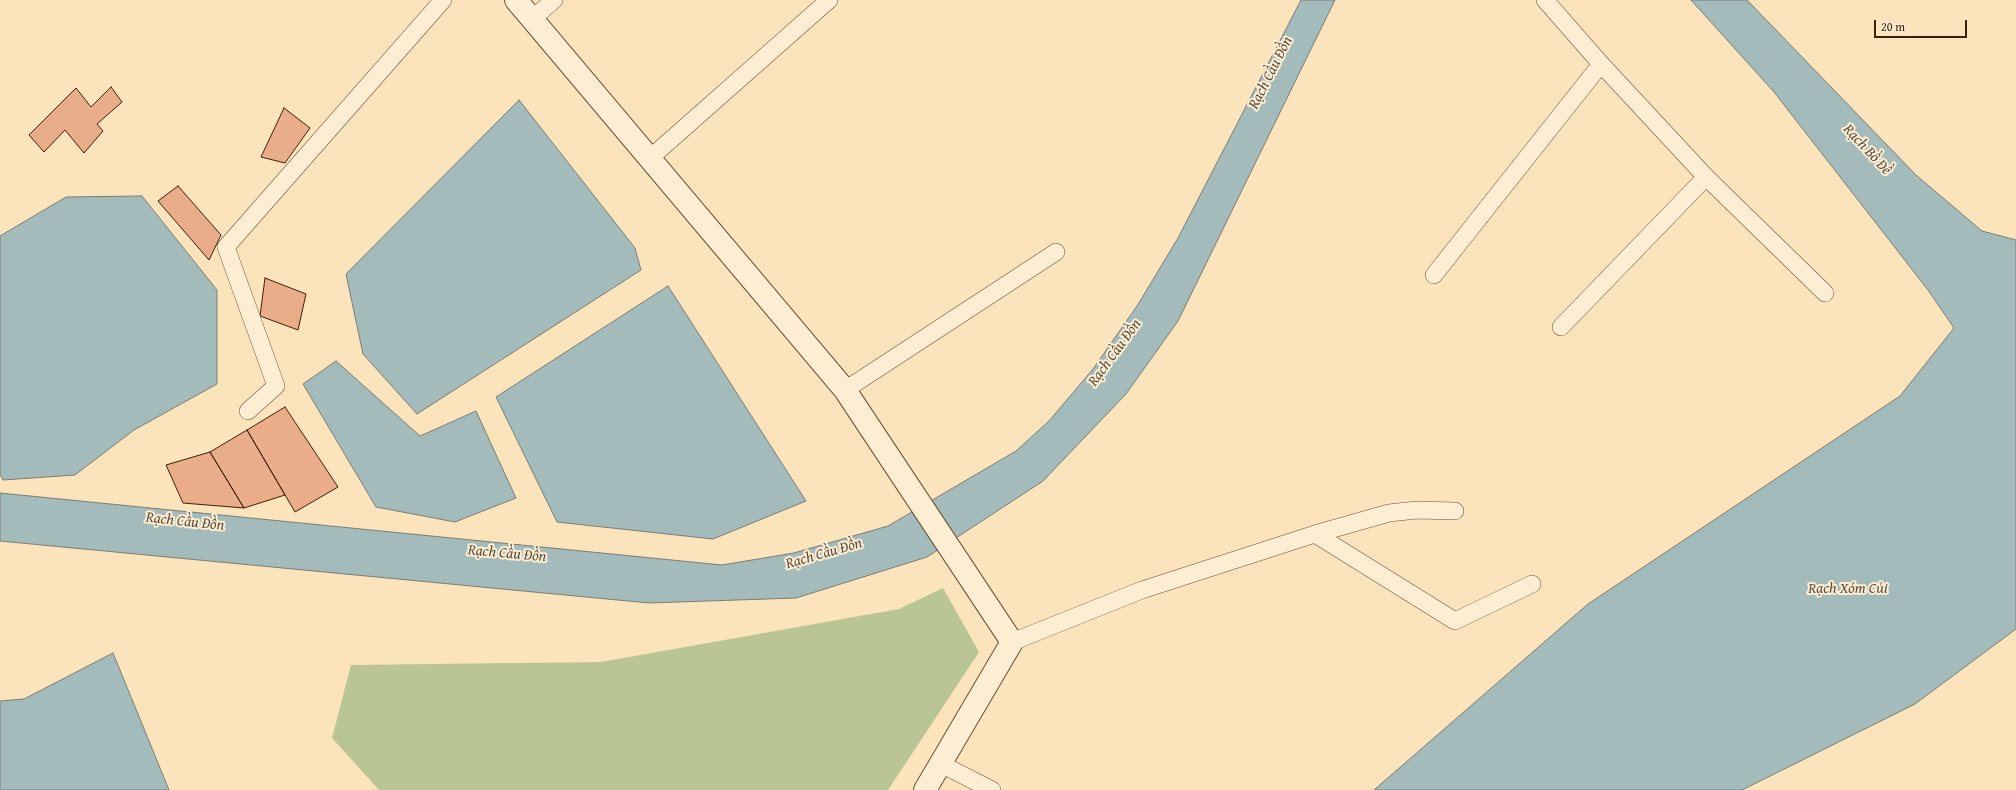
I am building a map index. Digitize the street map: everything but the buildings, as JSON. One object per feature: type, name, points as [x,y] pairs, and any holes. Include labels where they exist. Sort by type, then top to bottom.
[{"type":"street","points":[[516,0],[845,390],[986,605],[1012,642],[939,763],[925,790]]},
{"type":"lane","points":[[248,411],[276,386],[226,247],[443,0]]},
{"type":"lane","points":[[532,19],[554,0]]},
{"type":"lane","points":[[649,159],[829,0]]},
{"type":"lane","points":[[1544,0],[1706,177],[1825,293]]},
{"type":"lane","points":[[1434,275],[1601,64]]},
{"type":"lane","points":[[1561,327],[1706,177]]},
{"type":"lane","points":[[845,390],[1056,252]]},
{"type":"lane","points":[[1012,642],[1142,590],[1315,534],[1389,513],[1417,510],[1455,511]]},
{"type":"lane","points":[[1315,534],[1455,621],[1532,584]]},
{"type":"lane","points":[[939,763],[992,790]]},
{"type":"green space","points":[[943,588],[979,652],[888,790],[379,790],[332,738],[351,665],[601,662],[899,609]]},
{"type":"water","name":"Rạch Cầu Đồn","points":[[1301,0],[1335,0],[1178,321],[1126,394],[1043,481],[927,557],[796,598],[649,603],[0,541],[0,493],[722,565],[794,553],[888,526],[1016,451],[1049,421],[1093,369],[1137,306],[1178,238]]},
{"type":"water","name":"Rạch Xóm Củi","points":[[1691,0],[1747,0],[1916,175],[1982,231],[2016,240],[2016,629],[1915,704],[1742,790],[1374,790],[1588,604],[1900,396],[1954,328],[1928,290],[1774,92]]},
{"type":"water","points":[[519,100],[635,248],[641,270],[417,414],[363,354],[346,274]]},
{"type":"water","points":[[142,196],[217,290],[217,384],[134,430],[75,475],[3,480],[0,474],[0,236],[66,197]]},
{"type":"water","points":[[668,286],[806,501],[713,539],[557,522],[496,397]]},
{"type":"water","points":[[336,361],[420,436],[476,411],[516,498],[455,522],[376,507],[303,384]]},
{"type":"water","points":[[113,653],[169,790],[0,790],[0,701],[24,699]]},
{"type":"water label","name":"Rạch Bồ Đề","points":[[1867,150]]}]
